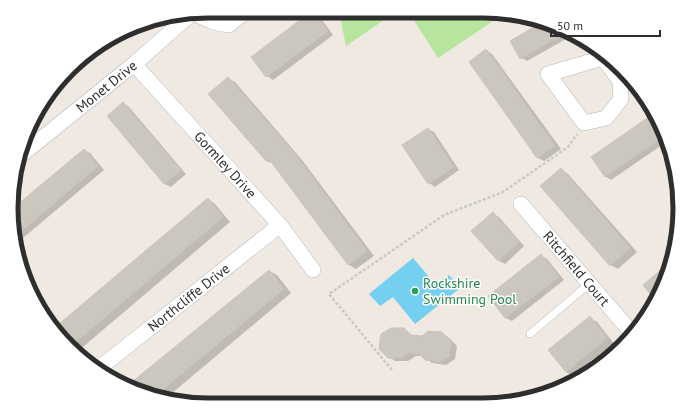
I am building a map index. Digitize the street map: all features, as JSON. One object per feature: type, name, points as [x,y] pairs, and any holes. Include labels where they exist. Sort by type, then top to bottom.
[{"type":"street","name":"Monet Drive","points":[[201,18],[219,24],[229,24],[237,18]]},
{"type":"street","name":"Monet Drive","points":[[27,150],[134,64],[185,20]]},
{"type":"street","points":[[601,59],[548,74],[584,123],[606,118],[621,99],[620,81],[611,68]]},
{"type":"street","name":"Gormley Drive","points":[[134,64],[280,225],[313,270]]},
{"type":"street","name":"Ritchfield Court","points":[[521,204],[629,330]]},
{"type":"street","name":"Northcliffe Drive","points":[[102,366],[280,225]]},
{"type":"lane","points":[[530,334],[589,284]]},
{"type":"path","points":[[392,370],[329,294],[444,215],[503,192],[509,188],[568,147],[584,123]]},
{"type":"green space","points":[[340,18],[387,18],[346,46]]},
{"type":"green space","points":[[412,18],[497,18],[438,58]]},
{"type":"water","name":"Rockshire Swimming Pool","points":[[413,258],[436,285],[449,275],[460,288],[415,324],[393,297],[380,306],[369,294]]},
{"type":"building","points":[[303,18],[318,18],[328,31],[266,77],[251,57]]},
{"type":"building","points":[[536,25],[562,35],[520,59],[510,41]]},
{"type":"building","points":[[486,49],[555,146],[537,158],[469,62]]},
{"type":"building","points":[[228,77],[296,155],[367,251],[348,265],[269,159],[266,161],[208,94]]},
{"type":"building","points":[[123,102],[181,170],[164,184],[107,116]]},
{"type":"building","points":[[650,116],[660,139],[605,177],[591,157]]},
{"type":"building","points":[[428,128],[454,167],[428,184],[402,145]]},
{"type":"building","points":[[84,149],[98,166],[20,233],[18,204]]},
{"type":"building","points":[[561,168],[630,248],[610,266],[540,186]]},
{"type":"building","points":[[208,198],[223,217],[75,343],[58,325]]},
{"type":"building","points":[[493,212],[519,242],[498,261],[471,231]]},
{"type":"building","points":[[541,254],[559,277],[505,318],[488,296]]},
{"type":"building","points":[[663,268],[659,281],[651,296],[643,285]]},
{"type":"building","points":[[269,270],[284,289],[160,392],[132,382]]},
{"type":"building","points":[[590,316],[607,338],[566,372],[548,350]]},
{"type":"building","points":[[391,328],[404,328],[411,335],[422,336],[428,331],[442,332],[451,342],[449,356],[440,362],[425,360],[419,354],[409,353],[401,358],[388,358],[379,349],[381,334]]},
{"type":"place","name":"Rockshire Swimming Pool","points":[[415,291]]}]
